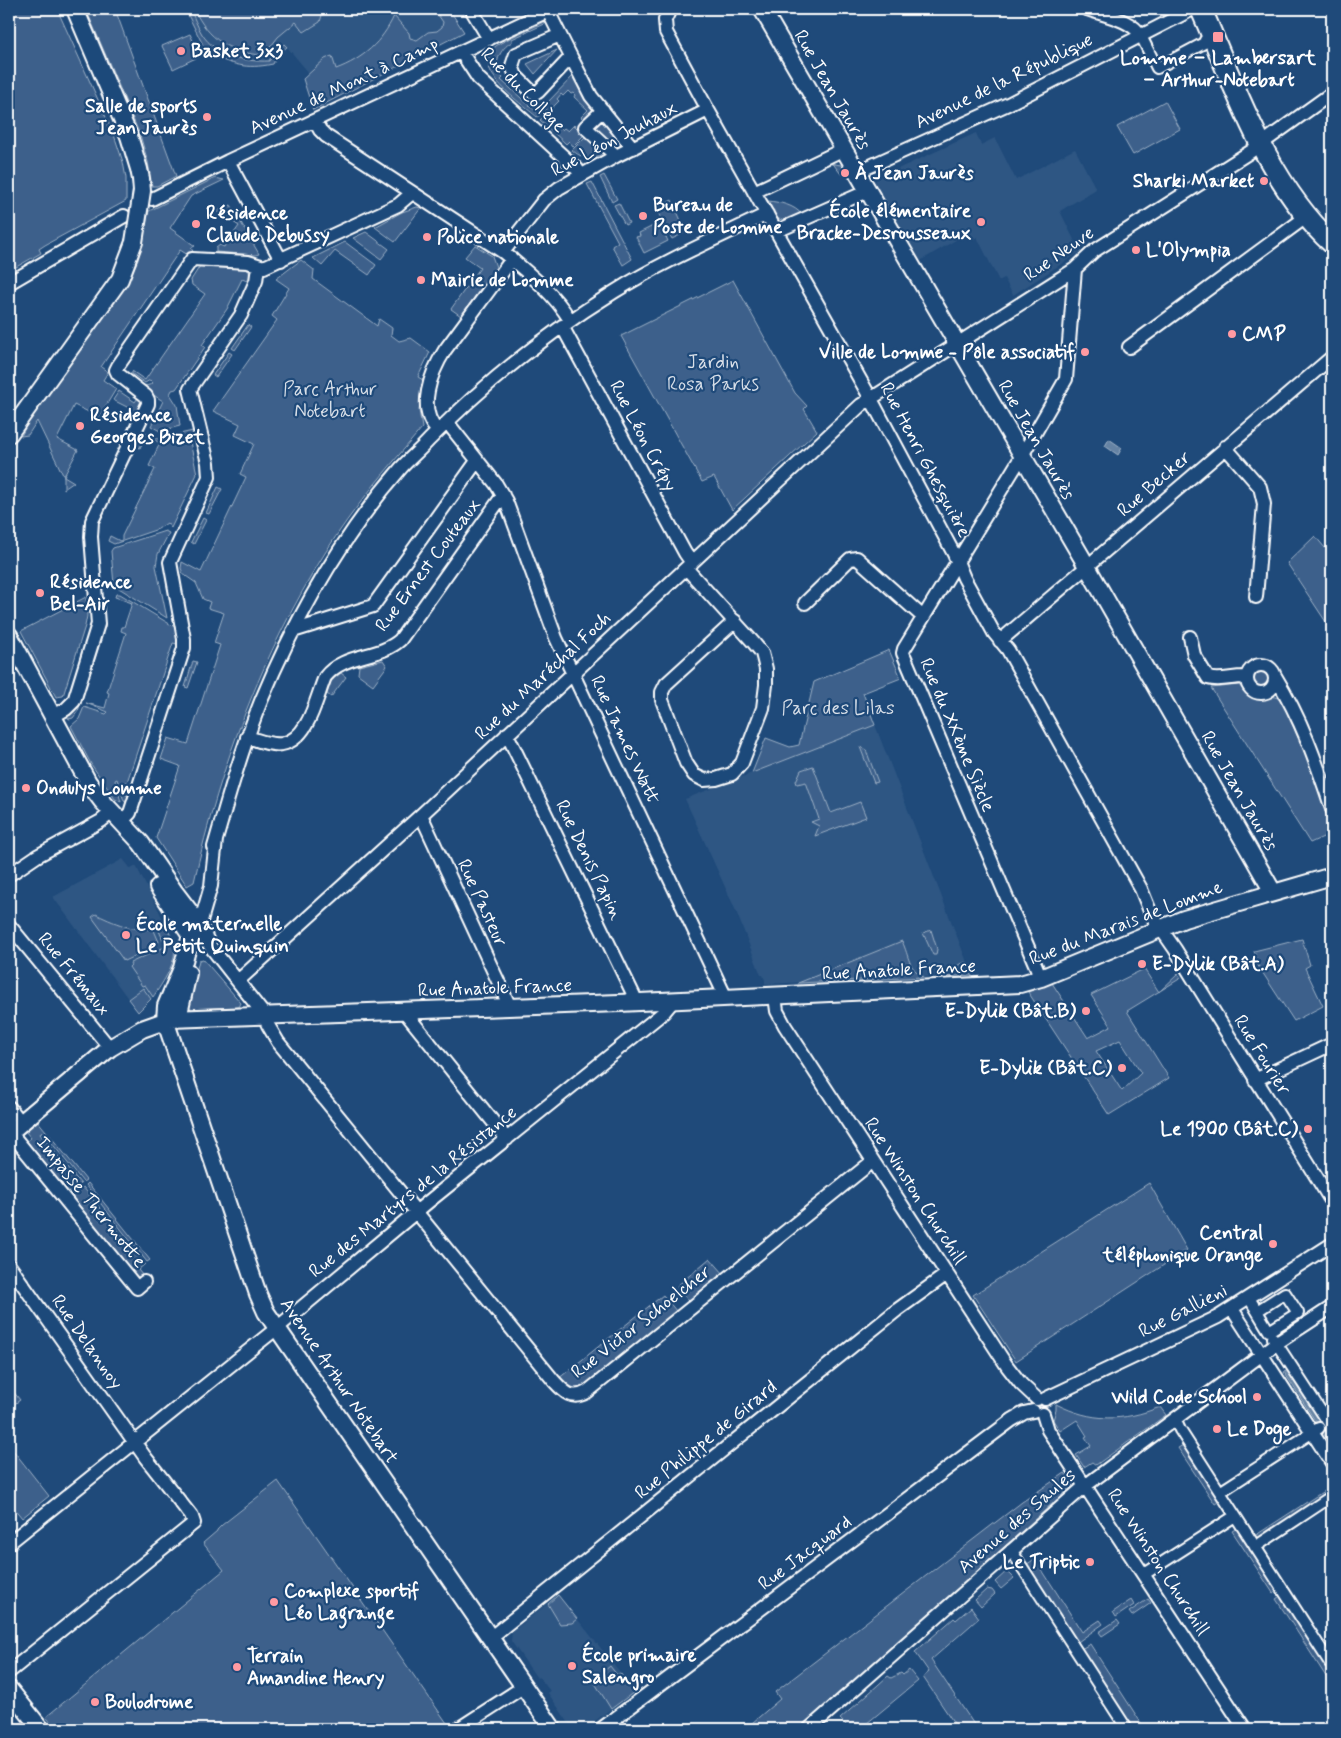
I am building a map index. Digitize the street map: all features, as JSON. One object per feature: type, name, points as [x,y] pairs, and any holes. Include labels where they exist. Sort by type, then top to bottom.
[{"type":"main road","points":[[1201,9],[1287,190],[1306,217],[1332,243]]},
{"type":"main road","points":[[1211,9],[1264,141]]},
{"type":"street","points":[[9,434],[37,392],[120,279],[134,242],[142,191],[140,169],[129,136],[75,9]]},
{"type":"street","points":[[471,9],[489,39]]},
{"type":"street","name":"Rue Henri Ghesquière","points":[[670,9],[665,20],[666,32],[871,399],[958,561],[964,578],[994,633],[1008,650],[1141,889],[1152,916],[1160,929]]},
{"type":"street","name":"Rue Jean Jaurès","points":[[762,9],[1087,566],[1273,892]]},
{"type":"street","points":[[1087,9],[1130,24],[1138,30],[1157,68],[1206,42],[1205,40]]},
{"type":"street","name":"Avenue de la République","points":[[857,172],[1008,104],[1193,9]]},
{"type":"street","points":[[550,10],[560,35],[592,96],[632,148]]},
{"type":"street","name":"Avenue de Mont à Camp","points":[[152,199],[228,161],[550,10]]},
{"type":"street","points":[[560,35],[516,54],[512,66],[516,76],[532,92],[538,92],[571,57]]},
{"type":"street","name":"Rue du Collège","points":[[461,52],[478,78],[577,169],[580,175]]},
{"type":"street","name":"Rue Neuve","points":[[871,399],[1075,269],[1094,252],[1218,173],[1332,93]]},
{"type":"street","points":[[603,110],[585,127],[616,156]]},
{"type":"street","name":"Rue Léon Jouhaux","points":[[507,256],[544,200],[580,175],[708,110]]},
{"type":"street","name":"Rue Léon Crépy","points":[[315,121],[326,136],[507,256],[557,301],[566,323],[685,553],[689,565],[762,653],[766,669],[763,708],[742,763],[732,774],[716,779],[704,780],[694,775],[686,763],[662,700],[662,692],[666,684],[735,621]]},
{"type":"street","points":[[754,192],[844,149]]},
{"type":"street","points":[[228,161],[281,260]]},
{"type":"street","points":[[777,232],[868,191]]},
{"type":"street","points":[[52,717],[66,709],[74,701],[98,624],[91,537],[92,521],[148,404],[146,396],[118,374],[116,370],[192,258],[248,262],[264,267],[398,205],[412,193]]},
{"type":"street","points":[[171,1019],[166,1006],[199,933],[211,886],[216,840],[247,737],[269,682],[293,631],[328,569],[366,513],[400,470],[442,427],[515,361],[566,323],[615,291],[648,272],[767,214]]},
{"type":"street","points":[[9,283],[124,216]]},
{"type":"street","points":[[1129,347],[1306,217]]},
{"type":"street","name":"Rue James Watt","points":[[507,256],[437,364],[430,382],[427,404],[428,418],[442,427],[477,461],[503,495],[556,638],[726,998]]},
{"type":"street","points":[[9,875],[36,856],[101,821],[130,813],[184,648],[170,562],[209,477],[208,463],[190,389],[241,315],[256,281],[258,266]]},
{"type":"street","name":"Rue du XXème Siècle","points":[[1041,978],[904,658],[904,649],[1022,456],[1066,379],[1075,269]]},
{"type":"street","name":"Rue Becker","points":[[1000,641],[1332,356]]},
{"type":"street","points":[[9,423],[37,392]]},
{"type":"street","name":"Rue du Maréchal Foch","points":[[239,980],[421,815],[862,405],[871,399]]},
{"type":"street","points":[[1225,447],[1260,487],[1264,504],[1256,597]]},
{"type":"street","points":[[293,631],[373,606],[477,461]]},
{"type":"street","name":"Rue Ernest Couteaux","points":[[247,737],[274,744],[282,744],[293,740],[306,726],[319,691],[330,670],[350,660],[393,646],[400,640],[503,495]]},
{"type":"street","points":[[806,603],[850,559],[857,558],[923,617]]},
{"type":"street","points":[[9,635],[52,717],[97,795],[141,843],[199,933],[239,980],[264,1016],[278,1042],[417,1212]]},
{"type":"street","points":[[1190,638],[1194,655],[1208,678],[1214,680],[1235,676],[1247,677]]},
{"type":"street","points":[[1275,676],[1274,685],[1268,692],[1259,693],[1248,686],[1247,677],[1252,668],[1261,665],[1270,668],[1275,676],[1292,704],[1311,747],[1332,809]]},
{"type":"street","name":"Rue Denis Papin","points":[[507,734],[637,1002]]},
{"type":"street","name":"Rue Pasteur","points":[[421,815],[510,1007]]},
{"type":"street","name":"Rue du Marais de Lomme","points":[[1020,984],[1041,978],[1210,910],[1332,876]]},
{"type":"street","name":"Rue Frémaux","points":[[9,925],[110,1048]]},
{"type":"street","name":"Rue Fourier","points":[[1160,929],[1179,956],[1332,1202]]},
{"type":"street","name":"Rue Anatole France","points":[[13,1129],[110,1048],[136,1032],[171,1019],[637,1002],[1020,984]]},
{"type":"street","name":"Rue Winston Churchill","points":[[774,996],[779,1015],[1010,1371],[1040,1406],[1048,1430],[1245,1729]]},
{"type":"street","name":"Rue des Martyrs de la Résistance","points":[[9,1543],[277,1328],[664,1012],[674,1000]]},
{"type":"street","points":[[404,1011],[507,1140]]},
{"type":"street","name":"Avenue Arthur Notebart","points":[[171,1019],[258,1294],[264,1307],[553,1729]]},
{"type":"street","points":[[1255,1080],[1332,1044]]},
{"type":"street","points":[[9,1107],[13,1129]]},
{"type":"street","name":"Impasse Thermotte","points":[[13,1129],[136,1288],[144,1282]]},
{"type":"street","name":"Rue Victor Schoelcher","points":[[417,1212],[563,1390],[570,1395],[579,1396],[587,1392],[873,1161]]},
{"type":"street","name":"Rue Gallieni","points":[[1040,1406],[1232,1309],[1332,1244]]},
{"type":"street","name":"Rue Delannoy","points":[[9,1265],[134,1442],[192,1517],[194,1523],[9,1672]]},
{"type":"street","name":"Rue Philippe de Girard","points":[[490,1638],[897,1310],[947,1274]]},
{"type":"street","points":[[1249,1298],[1257,1311]]},
{"type":"street","name":"Avenue des Saules","points":[[809,1729],[1085,1486],[1262,1354],[1275,1341],[1332,1307]]},
{"type":"street","points":[[1232,1309],[1316,1430],[1332,1464]]},
{"type":"street","points":[[1275,1341],[1332,1428]]},
{"type":"street","name":"Rue Jacquard","points":[[601,1729],[1012,1420],[1040,1406]]},
{"type":"street","points":[[1175,1419],[1180,1430],[1332,1666]]},
{"type":"street","points":[[1220,1492],[1316,1430]]},
{"type":"street","points":[[1255,1547],[1332,1496]]},
{"type":"street","points":[[1143,1575],[1235,1516]]},
{"type":"street","points":[[1011,1550],[1127,1729]]},
{"type":"street","points":[[458,1729],[523,1687]]},
{"type":"street","points":[[9,1689],[41,1729]]},
{"type":"shaded area","points":[[185,9],[449,9],[464,32],[313,110],[303,79],[309,73],[287,47],[278,54],[273,64],[264,66],[246,67],[208,55]]},
{"type":"shaded area","name":"École élémentaire Bracke-Desrousseaux","points":[[976,133],[981,145],[995,138],[1016,180],[1075,149],[1096,189],[1060,211],[1080,252],[1013,295],[1004,278],[999,281],[977,237],[970,241],[966,234],[920,261],[875,182],[876,179]]},
{"type":"shaded area","points":[[1109,439],[1122,448],[1118,455],[1105,446]]},
{"type":"shaded area","points":[[875,725],[972,975],[765,984],[736,911],[685,799]]},
{"type":"shaded area","name":"École maternelle Le Petit Quinquin","points":[[123,859],[131,869],[136,866],[176,948],[175,955],[161,986],[138,1012],[53,897]]},
{"type":"shaded area","points":[[1288,1370],[1332,1439],[1332,1447],[1284,1372]]},
{"type":"shaded area","name":"École primaire Salengro","points":[[558,1595],[634,1692],[584,1729],[573,1729],[548,1693],[550,1691],[539,1677],[537,1678],[511,1641],[512,1632]]},
{"type":"green space","points":[[9,9],[57,9],[114,135],[126,178],[126,201],[45,245],[39,249],[41,253],[9,271]]},
{"type":"green space","points":[[86,9],[115,9],[176,176],[157,186],[152,186],[148,162],[140,135]]},
{"type":"green space","points":[[185,9],[190,9],[200,31],[208,42],[215,48],[232,56],[241,59],[269,61],[274,53],[284,44],[287,47],[278,54],[273,64],[263,66],[239,65],[208,55]]},
{"type":"green space","points":[[194,9],[320,9],[322,15],[320,22],[304,32],[296,22],[278,37],[264,55],[241,52],[222,43],[206,29]]},
{"type":"green space","points":[[435,9],[449,9],[464,32],[313,110],[303,79],[325,59],[332,56],[336,69],[355,60],[371,49],[384,34],[394,16],[409,33],[410,38],[417,40],[428,32],[437,31],[442,27],[443,22],[438,15],[431,14]]},
{"type":"green space","points":[[549,20],[549,22],[512,39],[512,42],[504,48],[497,63],[499,73],[503,78],[501,80],[540,115],[537,117],[499,83],[491,73],[488,62],[490,53],[499,44]]},
{"type":"green space","name":"Basket 3x3","points":[[190,34],[200,56],[173,69],[162,46]]},
{"type":"green space","points":[[557,50],[535,74],[527,64]]},
{"type":"green space","points":[[576,73],[597,107],[586,122],[581,117],[588,110],[574,97],[573,93],[571,94],[568,91],[563,96],[561,94],[557,99],[559,101],[548,112],[545,110],[546,104]]},
{"type":"green space","points":[[1165,101],[1180,129],[1133,155],[1117,127]]},
{"type":"green space","points":[[545,115],[562,130],[564,128],[568,131],[574,125],[584,135],[573,146],[569,141],[566,144],[540,120]]},
{"type":"green space","points":[[600,116],[624,144],[614,149],[590,126]]},
{"type":"green space","points":[[586,136],[604,152],[597,157],[588,158],[572,150]]},
{"type":"green space","points":[[829,163],[841,165],[848,175],[841,174],[834,165]]},
{"type":"green space","points":[[604,175],[617,199],[612,202],[600,177]]},
{"type":"green space","points":[[215,178],[224,180],[191,196],[170,228],[195,246],[191,248],[194,253],[188,255],[180,250],[101,367],[108,372],[103,380],[116,389],[99,417],[74,405],[57,439],[78,450],[64,476],[74,482],[64,489],[64,477],[37,421],[28,435],[21,436],[29,421],[127,283],[138,260],[149,211]]},
{"type":"green space","points":[[592,182],[632,259],[623,265],[612,246],[618,242],[587,184]]},
{"type":"green space","points":[[672,200],[686,232],[672,239],[656,209]]},
{"type":"green space","points":[[768,201],[791,206],[802,215],[790,219],[779,219],[772,214]]},
{"type":"green space","points":[[619,203],[629,223],[625,225],[614,205]]},
{"type":"green space","points":[[231,205],[259,254],[216,252],[216,248],[220,245],[224,247],[239,226],[217,211]]},
{"type":"green space","points":[[417,207],[421,208],[395,242],[375,227],[402,212]]},
{"type":"green space","points":[[659,223],[668,241],[644,253],[636,237],[640,236],[639,233]]},
{"type":"green space","points":[[366,232],[389,249],[381,259],[353,238]]},
{"type":"green space","points":[[345,242],[376,265],[369,275],[335,251],[322,266],[313,258]]},
{"type":"green space","points":[[475,245],[492,256],[496,267],[461,316],[451,309],[480,268],[465,257]]},
{"type":"green space","name":"Parc Arthur Notebart","points":[[301,260],[314,270],[313,279],[377,326],[379,319],[392,328],[391,335],[399,341],[411,338],[430,352],[418,377],[423,380],[419,410],[422,428],[347,520],[302,591],[263,671],[246,712],[217,796],[194,882],[187,886],[156,838],[180,766],[161,759],[168,738],[188,744],[220,645],[214,643],[224,613],[208,608],[210,602],[203,599],[196,583],[183,574],[182,562],[201,572],[246,477],[240,474],[254,444],[235,435],[240,424],[213,411],[277,320],[272,316],[289,288],[276,279]]},
{"type":"green space","points":[[200,266],[246,269],[249,271],[250,282],[242,279],[227,309],[202,345],[205,347],[176,389],[172,390],[170,394],[177,405],[180,426],[160,431],[151,426],[163,401],[130,380],[132,378],[145,385],[153,383],[150,380],[145,383],[132,374],[132,371],[145,380],[205,294],[192,285],[191,280]]},
{"type":"green space","name":"Jardin Rosa Parks","points":[[733,280],[795,393],[807,406],[804,409],[817,431],[732,510],[714,477],[702,482],[621,336]]},
{"type":"green space","points":[[248,325],[251,327],[235,350],[232,348]]},
{"type":"green space","points":[[229,352],[232,354],[216,377],[213,375]]},
{"type":"green space","points":[[119,391],[135,402],[140,395],[143,405],[137,415],[129,416],[131,409],[113,400]]},
{"type":"green space","points":[[197,430],[199,439],[190,442],[197,474],[171,528],[167,523],[158,529],[114,544],[108,541],[110,536],[120,541],[122,540],[122,536],[155,469],[149,466],[160,443],[146,435],[140,448],[136,446],[143,432],[158,439]]},
{"type":"green space","points":[[218,487],[222,489],[209,514],[206,513]]},
{"type":"green space","points":[[203,518],[206,520],[194,544],[191,542]]},
{"type":"green space","points":[[165,531],[169,533],[158,554],[156,566],[167,618],[114,585],[111,551],[113,548]]},
{"type":"green space","points":[[1315,536],[1325,548],[1332,542],[1332,627],[1328,625],[1287,563]]},
{"type":"green space","points":[[116,594],[120,594],[173,626],[179,626],[181,645],[173,643],[123,794],[129,796],[126,802],[117,779],[115,780],[121,802],[115,799],[91,764],[71,726],[79,719],[84,707],[106,714],[108,712],[86,703],[105,708],[109,693],[107,692],[126,633],[121,631],[132,603],[115,597]]},
{"type":"green space","points":[[86,597],[87,616],[85,626],[63,696],[56,697],[21,631]]},
{"type":"green space","points":[[99,633],[103,634],[78,711],[73,718],[69,719],[66,714]]},
{"type":"green space","name":"Parc des Lilas","points":[[889,650],[901,678],[863,693],[875,725],[752,773],[766,738],[790,747],[799,745],[814,682]]},
{"type":"green space","points":[[383,660],[387,666],[373,685],[358,674],[359,666]]},
{"type":"green space","points":[[193,661],[197,662],[188,688],[185,687]]},
{"type":"green space","points":[[1258,672],[1264,672],[1269,677],[1267,686],[1258,688],[1253,683],[1253,677]]},
{"type":"green space","points":[[341,673],[346,677],[331,697],[327,694],[331,681]]},
{"type":"green space","points":[[1239,685],[1252,696],[1258,698],[1273,697],[1282,701],[1314,774],[1327,817],[1332,823],[1332,833],[1310,843],[1211,688]]},
{"type":"green space","points":[[860,747],[866,750],[878,782],[874,783]]},
{"type":"green space","points":[[813,766],[831,813],[860,802],[866,817],[815,836],[819,826],[811,822],[819,819],[806,782],[797,784],[796,781],[801,770]]},
{"type":"green space","points":[[96,914],[133,928],[153,928],[159,942],[152,944],[154,947],[124,961],[92,917]]},
{"type":"green space","points":[[163,920],[171,936],[163,940],[157,926]]},
{"type":"green space","points":[[931,930],[937,949],[936,955],[933,955],[923,933]]},
{"type":"green space","points":[[1302,939],[1310,965],[1305,968],[1323,1006],[1294,1021],[1253,958],[1256,958],[1254,951]]},
{"type":"green space","points":[[902,941],[912,966],[924,977],[798,983]]},
{"type":"green space","points":[[173,943],[175,949],[172,963],[153,997],[145,985],[142,986],[129,967],[130,963]]},
{"type":"green space","points":[[203,959],[241,1003],[239,1007],[191,1009],[188,1007],[199,960]]},
{"type":"green space","points":[[967,962],[972,975],[943,977],[950,969]]},
{"type":"green space","points":[[1144,969],[1159,992],[1127,1011],[1169,1078],[1109,1115],[1028,992],[1052,983],[1088,1038],[1111,1026],[1091,995]],"holes":[[[1120,1040],[1141,1073],[1122,1091],[1096,1051]]]},
{"type":"green space","points":[[1178,974],[1181,978],[1161,990]]},
{"type":"green space","points":[[143,988],[151,999],[138,1012],[128,999]]},
{"type":"green space","points":[[37,1120],[86,1180],[83,1182],[42,1131],[40,1134],[81,1184],[69,1194],[27,1141],[31,1138],[25,1131]]},
{"type":"green space","points":[[88,1183],[150,1260],[147,1262],[86,1185]]},
{"type":"green space","points":[[1149,1183],[1187,1250],[1016,1361],[973,1295]]},
{"type":"green space","points":[[83,1187],[145,1264],[138,1270],[143,1276],[138,1280],[72,1197]]},
{"type":"green space","points":[[710,1258],[724,1274],[689,1302],[677,1286]]},
{"type":"green space","points":[[663,1295],[677,1312],[590,1383],[581,1388],[570,1389],[558,1379]]},
{"type":"green space","points":[[9,1386],[20,1400],[9,1408]]},
{"type":"green space","points":[[1056,1404],[1069,1410],[1095,1417],[1107,1418],[1133,1415],[1160,1407],[1166,1415],[1096,1465],[1092,1462],[1084,1467],[1076,1455],[1091,1446],[1085,1437],[1087,1436],[1077,1420],[1060,1431],[1053,1420]]},
{"type":"green space","points":[[1185,1444],[1222,1500],[1215,1504],[1178,1448]]},
{"type":"green space","points":[[9,1445],[49,1496],[22,1518],[9,1502]]},
{"type":"green space","points":[[1065,1473],[1073,1485],[894,1649],[801,1729],[745,1729],[780,1699],[775,1692],[1022,1502]]},
{"type":"green space","name":"Complexe sportif Léo Lagrange","points":[[278,1481],[449,1726],[446,1729],[57,1729],[46,1717],[224,1570],[203,1543],[222,1525]]},
{"type":"green space","points":[[1330,1487],[1332,1491],[1256,1541],[1253,1537]]},
{"type":"green space","points":[[1239,1527],[1279,1589],[1273,1593],[1232,1531]]},
{"type":"green space","points":[[1035,1559],[1082,1632],[1100,1620],[1103,1624],[1075,1644],[1024,1566]]},
{"type":"green space","points":[[1007,1571],[1014,1578],[1001,1589],[995,1582]]},
{"type":"green space","points":[[987,1589],[992,1590],[995,1594],[981,1607],[975,1600]]},
{"type":"green space","points":[[1283,1594],[1332,1671],[1332,1686],[1276,1599]]},
{"type":"green space","points":[[558,1595],[577,1619],[572,1623],[560,1624],[548,1604]]},
{"type":"green space","points":[[1148,1599],[1151,1603],[1132,1616],[1129,1612]]},
{"type":"green space","points":[[1131,1600],[1134,1605],[1116,1617],[1113,1612]]},
{"type":"green space","points":[[971,1607],[979,1618],[931,1660],[979,1729],[958,1729],[923,1677],[929,1672],[915,1652],[954,1618],[956,1620]]},
{"type":"green space","points":[[1117,1620],[1120,1624],[1102,1636],[1099,1632]]},
{"type":"green space","points":[[1090,1644],[1145,1729],[1130,1729],[1079,1650]]},
{"type":"green space","points":[[610,1666],[617,1675],[620,1673],[634,1692],[611,1709],[593,1680]]},
{"type":"green space","points":[[909,1670],[918,1681],[860,1729],[850,1729],[840,1719],[888,1676],[891,1678],[901,1673],[903,1675]]},
{"type":"place","name":"Lomme – Lambersart – Arthur-Notebart","points":[[1218,37]]},
{"type":"place","name":"Basket 3x3","points":[[181,51]]},
{"type":"place","name":"Salle de sports Jean Jaurès","points":[[207,117]]},
{"type":"place","name":"À Jean Jaurès","points":[[845,173]]},
{"type":"place","name":"Sharki Market","points":[[1264,181]]},
{"type":"place","name":"Bureau de Poste de Lomme","points":[[643,216]]},
{"type":"place","name":"École élémentaire Bracke-Desrousseaux","points":[[981,222]]},
{"type":"place","name":"Résidence Claude Debussy","points":[[196,224]]},
{"type":"place","name":"Police nationale","points":[[427,237]]},
{"type":"place","name":"L'Olympia","points":[[1136,250]]},
{"type":"place","name":"Mairie de Lomme","points":[[421,280]]},
{"type":"place","name":"CMP","points":[[1232,334]]},
{"type":"place","name":"Ville de Lomme - Pôle associatif","points":[[1085,352]]},
{"type":"place","name":"Résidence Georges Bizet","points":[[80,426]]},
{"type":"place","name":"Résidence Bel-Air","points":[[40,593]]},
{"type":"place","name":"Ondulys Lomme","points":[[26,788]]},
{"type":"place","name":"École maternelle Le Petit Quinquin","points":[[126,935]]},
{"type":"place","name":"E-Dylik (Bât.A)","points":[[1142,964]]},
{"type":"place","name":"E-Dylik (Bât.B)","points":[[1086,1011]]},
{"type":"place","name":"E-Dylik (Bât.C)","points":[[1122,1068]]},
{"type":"place","name":"Le 1900 (Bât.C)","points":[[1308,1129]]},
{"type":"place","name":"Central téléphonique Orange","points":[[1273,1244]]},
{"type":"place","name":"Wild Code School","points":[[1257,1397]]},
{"type":"place","name":"Le Doge","points":[[1217,1429]]},
{"type":"place","name":"Le Triptic","points":[[1090,1562]]},
{"type":"place","name":"Complexe sportif Léo Lagrange","points":[[274,1602]]},
{"type":"place","name":"École primaire Salengro","points":[[572,1666]]},
{"type":"place","name":"Terrain Amandine Henry","points":[[237,1667]]},
{"type":"place","name":"Boulodrome","points":[[95,1702]]}]
